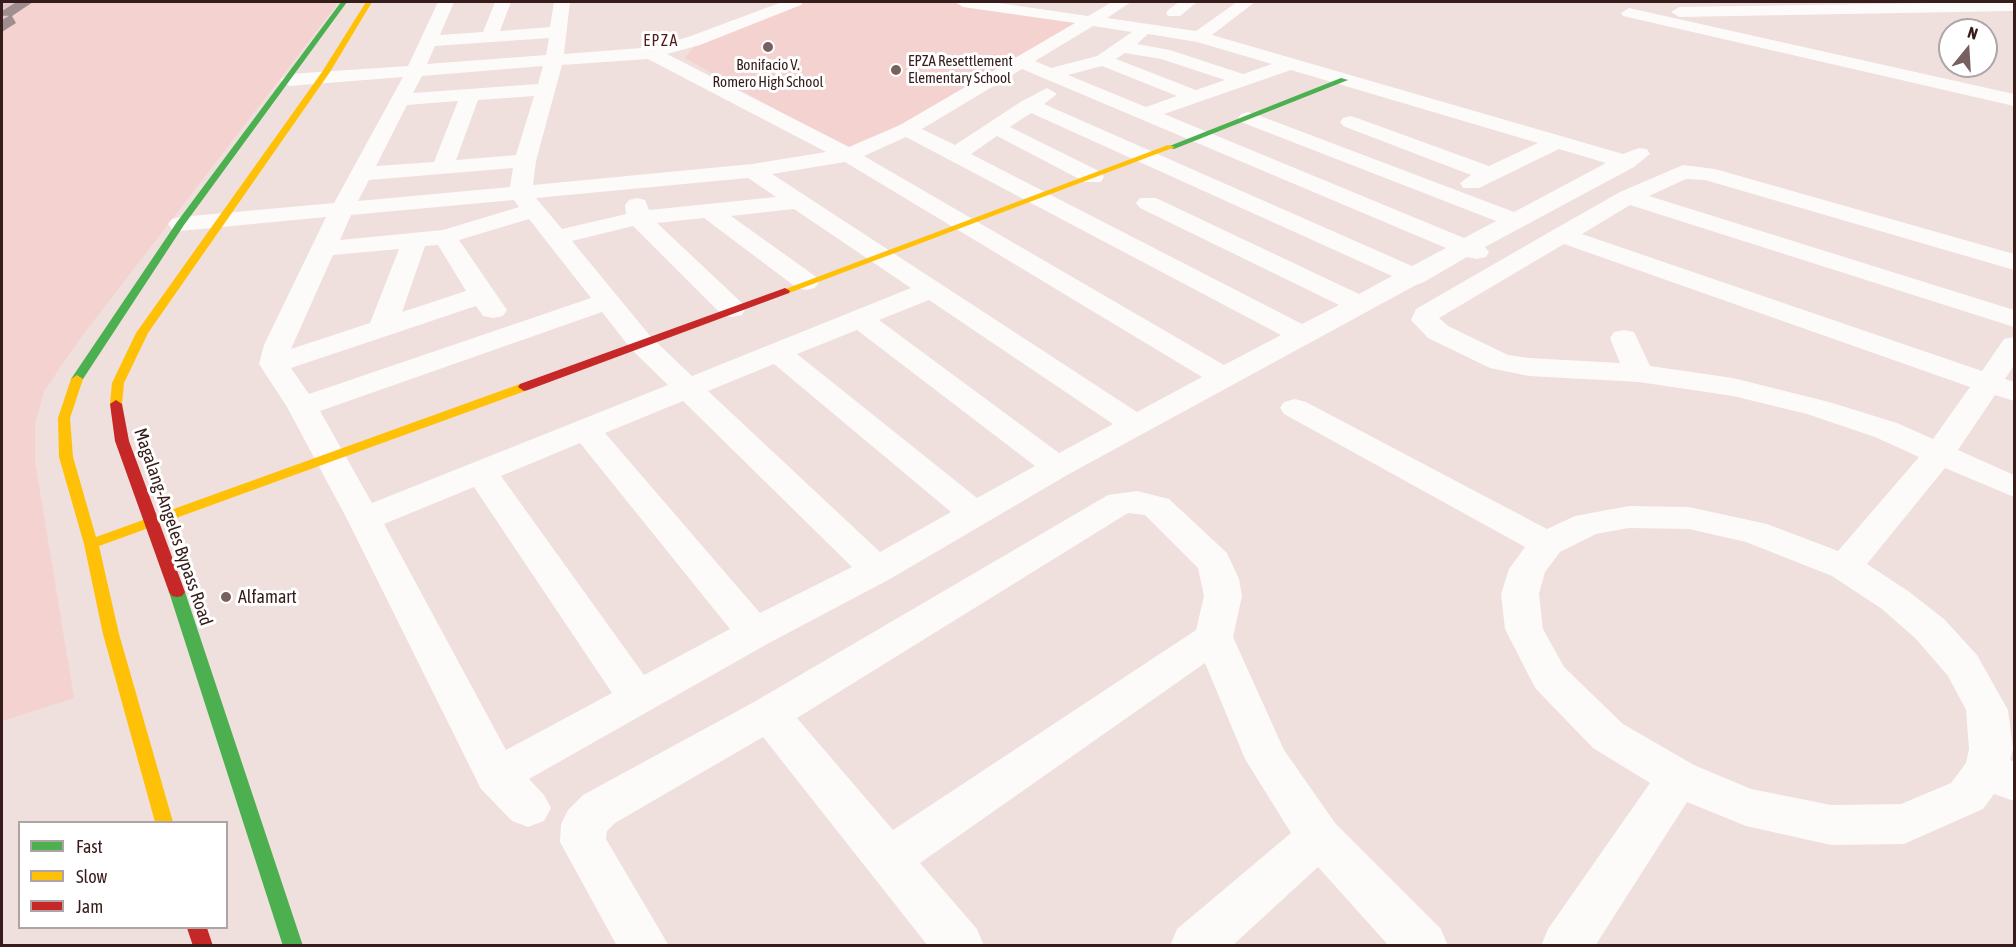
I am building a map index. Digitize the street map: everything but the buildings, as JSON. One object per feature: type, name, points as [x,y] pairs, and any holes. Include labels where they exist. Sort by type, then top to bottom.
[{"type":"street","points":[[164,821],[111,634],[91,544],[66,457],[64,418],[71,390],[85,363],[180,224],[291,77],[344,2]]},
{"type":"street","name":"Magalang-Angeles Bypass Road","points":[[293,945],[152,522],[122,441],[116,416],[118,383],[142,333],[324,75],[369,2]]},
{"type":"street","points":[[446,2],[416,68],[340,211],[278,345],[274,364],[302,407],[364,519],[497,776],[528,808]]},
{"type":"street","points":[[489,37],[503,2]]},
{"type":"street","points":[[562,2],[546,89],[525,160],[527,202],[605,302],[641,343],[877,570]]},
{"type":"street","points":[[291,77],[416,68],[555,50],[650,50],[674,47],[795,2]]},
{"type":"street","points":[[497,776],[755,633],[877,570],[1057,467],[1361,305],[1473,250],[1516,221],[1633,158],[1557,142],[1199,37],[963,2]]},
{"type":"street","points":[[1096,2],[1127,5]]},
{"type":"street","points":[[1189,2],[1168,12],[1222,20]]},
{"type":"street","points":[[1199,37],[1247,2]]},
{"type":"street","points":[[180,224],[340,211],[527,202],[638,182],[752,171],[848,155],[907,129],[1091,20],[1127,5]]},
{"type":"street","points":[[2014,6],[1629,13],[2014,100]]},
{"type":"street","points":[[956,154],[1029,105],[1058,78],[1103,60],[1148,29]]},
{"type":"street","points":[[428,41],[489,37],[555,50]]},
{"type":"street","points":[[1121,47],[1164,54],[1244,80]]},
{"type":"street","points":[[650,50],[848,155],[1225,378]]},
{"type":"street","points":[[1123,68],[1164,54]]},
{"type":"street","points":[[1103,60],[1196,97]]},
{"type":"street","points":[[1022,62],[1473,250]]},
{"type":"street","points":[[1145,114],[1289,64]]},
{"type":"street","points":[[91,544],[329,459],[1093,177],[1344,80]]},
{"type":"street","points":[[399,100],[546,89]]},
{"type":"street","points":[[442,168],[471,94]]},
{"type":"street","points":[[1306,139],[1409,98]]},
{"type":"street","points":[[1029,105],[1415,277]]},
{"type":"street","points":[[1389,107],[1531,154]]},
{"type":"street","points":[[1248,118],[1516,221]]},
{"type":"street","points":[[1350,122],[1489,174]]},
{"type":"street","points":[[996,128],[1093,177]]},
{"type":"street","points":[[907,129],[1304,336]]},
{"type":"street","points":[[1449,195],[1557,142]]},
{"type":"street","points":[[361,174],[525,160]]},
{"type":"street","points":[[752,171],[1136,425]]},
{"type":"street","points":[[2014,262],[1707,174],[1683,172],[1628,197],[1426,315],[1425,320],[1438,332],[1500,363],[1639,373],[1733,387],[1818,408],[1886,430],[2014,486]]},
{"type":"street","points":[[1092,225],[1202,181]]},
{"type":"street","points":[[638,182],[638,218],[732,309]]},
{"type":"street","points":[[1628,197],[2014,319]]},
{"type":"street","points":[[322,249],[445,237],[527,202]]},
{"type":"street","points":[[555,238],[638,218],[798,202]]},
{"type":"street","points":[[1132,209],[1361,305]]},
{"type":"street","points":[[709,211],[806,282]]},
{"type":"street","points":[[1562,235],[2000,388]]},
{"type":"street","points":[[445,237],[481,295],[512,333]]},
{"type":"street","points":[[383,326],[415,240]]},
{"type":"street","points":[[364,519],[930,290]]},
{"type":"street","points":[[274,364],[481,295]]},
{"type":"street","points":[[302,407],[605,302]]},
{"type":"street","points":[[860,319],[1057,467]]},
{"type":"street","points":[[1624,338],[1639,373]]},
{"type":"street","points":[[1845,567],[1940,453],[2000,388],[2014,345]]},
{"type":"street","points":[[777,352],[975,514]]},
{"type":"street","points":[[1295,408],[1547,544]]},
{"type":"street","points":[[585,429],[755,633]]},
{"type":"street","points":[[481,472],[637,697]]},
{"type":"street","points":[[644,945],[583,842],[584,824],[599,809],[769,714],[1120,503],[1137,502],[1157,507],[1214,562],[1221,579],[1222,596],[1214,637],[1267,759],[1319,837],[1423,945]]},
{"type":"street","points":[[1629,516],[1689,518],[1755,532],[1845,567],[1895,600],[1930,629],[1963,666],[1987,710],[1991,749],[2000,776],[1967,796],[1904,824],[1831,825],[1746,807],[1678,778],[1608,736],[1550,678],[1524,629],[1520,594],[1527,569],[1547,544],[1587,524],[1597,522],[1629,516]]},
{"type":"street","points":[[888,859],[1214,637]]},
{"type":"street","points":[[769,714],[959,945]]},
{"type":"street","points":[[1566,945],[1678,778]]},
{"type":"street","points":[[1195,945],[1319,837]]},
{"type":"street","points":[[198,929],[203,945]]},
{"type":"shaded area","points":[[2,2],[339,2],[79,340],[44,391],[35,424],[35,462],[74,698],[2,721]]},
{"type":"shaded area","name":"EPZA Resettlement Elementary School","points":[[803,2],[949,2],[1083,21],[857,150],[845,149],[685,58],[695,46]]},
{"type":"traffic: fast","points":[[77,379],[180,224],[344,2]]},
{"type":"traffic: fast","points":[[1171,147],[1344,80]]},
{"type":"traffic: fast","points":[[177,592],[293,946]]},
{"type":"traffic: slow","points":[[116,404],[118,383],[142,333],[326,72],[369,2]]},
{"type":"traffic: slow","points":[[785,291],[1171,147]]},
{"type":"traffic: slow","points":[[77,379],[64,418],[66,457],[91,544],[111,634],[164,821]]},
{"type":"traffic: slow","points":[[91,544],[524,387]]},
{"type":"traffic: jam","points":[[524,387],[785,291]]},
{"type":"traffic: jam","points":[[116,404],[122,441],[177,592]]},
{"type":"traffic: jam","points":[[197,929],[203,946]]},
{"type":"place","name":"Bonifacio V. Romero High School","points":[[768,47]]},
{"type":"place","name":"EPZA Resettlement Elementary School","points":[[896,70]]},
{"type":"place","name":"Alfamart","points":[[226,597]]},
{"type":"district","name":"EPZA","points":[[661,41]]}]
